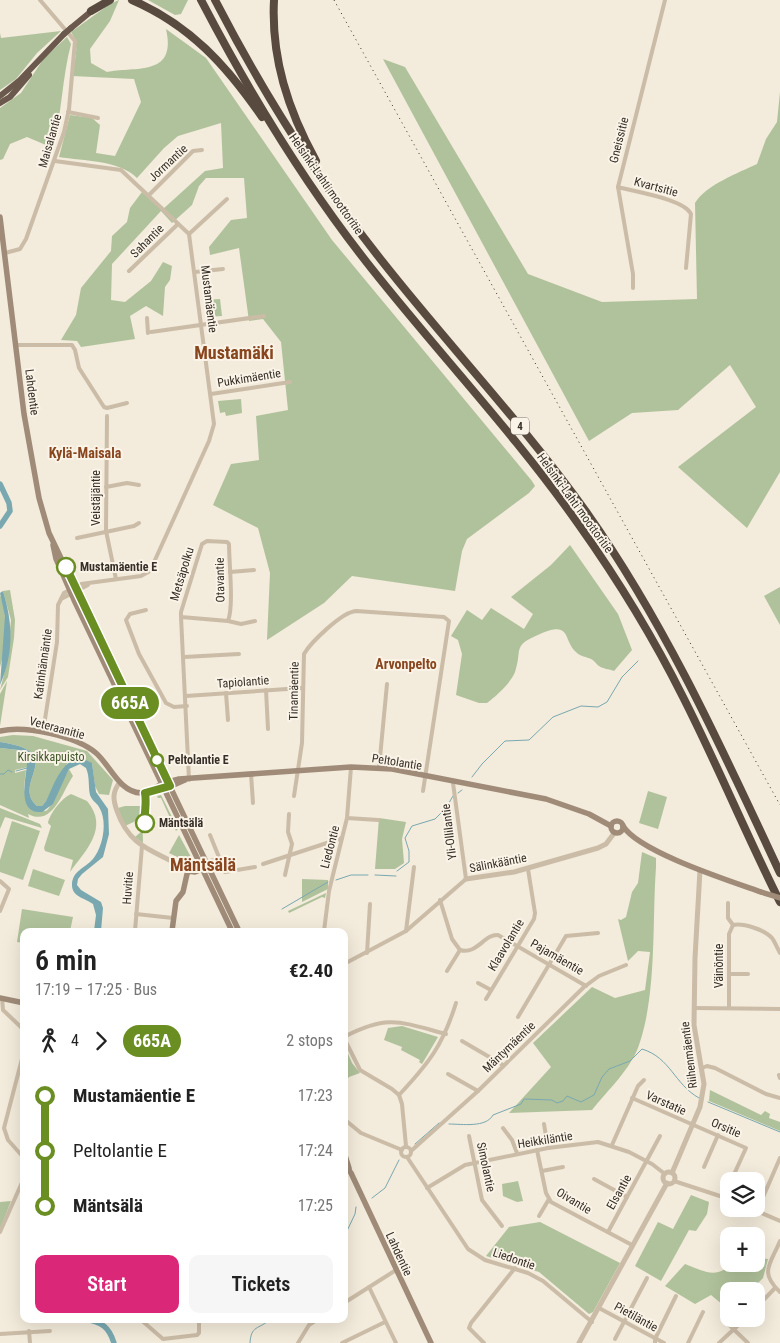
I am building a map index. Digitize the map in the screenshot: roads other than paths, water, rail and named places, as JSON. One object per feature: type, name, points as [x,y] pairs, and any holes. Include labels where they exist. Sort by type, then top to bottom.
[{"type":"highway","points":[[0,96],[20,80],[64,34],[105,0]]},
{"type":"highway","points":[[91,11],[110,0]]},
{"type":"highway","points":[[132,0],[171,20],[210,51],[237,83],[310,183]]},
{"type":"highway","name":"Helsinki-Lahti moottoritie","points":[[201,0],[245,80],[310,183],[377,275],[526,454],[611,572],[656,646],[683,697],[780,900]]},
{"type":"highway","name":"Helsinki-Lahti moottoritie","points":[[215,0],[246,58],[281,116],[341,206],[405,290],[536,445],[616,557],[645,602],[694,691],[780,873]]},
{"type":"highway","points":[[274,0],[276,54],[285,92],[299,130],[337,193],[341,206]]},
{"type":"highway","points":[[0,103],[20,86],[42,56]]},
{"type":"main road","name":"Lahdentie","points":[[0,217],[32,464],[56,559],[70,592],[166,785]]},
{"type":"main road","name":"Lahdentie","points":[[52,538],[77,588],[231,928]]},
{"type":"main road","name":"Veteraanitie","points":[[0,731],[22,728],[43,732],[88,747],[127,789],[137,793],[149,792],[166,785]]},
{"type":"main road","name":"Peltolantie","points":[[166,785],[179,779],[188,780],[298,769],[379,768],[546,799],[612,824],[619,821],[619,830]]},
{"type":"main road","points":[[612,824],[619,830],[634,836],[661,853],[780,900]]},
{"type":"main road","name":"Lahdentie","points":[[204,866],[237,928]]},
{"type":"main road","points":[[172,928],[177,898],[182,892],[190,871],[204,866]]},
{"type":"main road","points":[[1,998],[20,1003]]},
{"type":"main road","name":"Lahdentie","points":[[348,1164],[431,1343]]},
{"type":"main road","name":"Lahdentie","points":[[348,1168],[351,1173]]},
{"type":"street","name":"Maisalantie","points":[[5,253],[20,248],[26,239],[55,161],[68,112],[75,41],[40,0]]},
{"type":"street","name":"Gneissitie","points":[[633,288],[633,274],[618,187],[666,0]]},
{"type":"street","points":[[68,112],[98,118]]},
{"type":"street","name":"Jormantie","points":[[149,195],[193,151],[202,150]]},
{"type":"street","points":[[55,161],[117,168],[128,175],[189,234],[227,199]]},
{"type":"street","name":"Kvartsitie","points":[[618,187],[678,203],[689,210],[691,214],[686,268]]},
{"type":"street","name":"Sahantie","points":[[129,271],[178,224]]},
{"type":"street","name":"Mustamäentie","points":[[77,588],[116,579],[141,576],[150,571],[213,432],[214,416],[189,234]]},
{"type":"street","points":[[195,272],[223,269]]},
{"type":"street","points":[[147,318],[150,333],[264,316]]},
{"type":"street","points":[[16,344],[72,345],[79,368],[104,407],[127,403]]},
{"type":"street","name":"Pukkimäentie","points":[[211,394],[290,382]]},
{"type":"street","name":"Veistäjäntie","points":[[106,416],[106,531],[116,579]]},
{"type":"street","points":[[106,487],[127,483],[139,485]]},
{"type":"street","points":[[77,538],[134,526],[139,523]]},
{"type":"street","name":"Otavantie","points":[[181,616],[228,622],[230,614],[230,572],[228,543],[207,541]]},
{"type":"street","name":"Metsäpolku","points":[[181,616],[202,544],[207,541]]},
{"type":"street","points":[[230,572],[254,570]]},
{"type":"street","name":"Katinhännäntie","points":[[43,732],[57,642],[58,605],[61,599],[77,588]]},
{"type":"street","points":[[146,610],[130,614],[126,620],[139,654],[166,704],[174,707],[187,706]]},
{"type":"street","name":"Tinamäentie","points":[[294,796],[302,743],[304,654],[308,647],[352,611],[448,619],[450,626],[426,776]]},
{"type":"street","points":[[181,616],[187,706],[188,780]]},
{"type":"street","points":[[228,622],[241,624],[256,621]]},
{"type":"street","points":[[184,657],[239,654]]},
{"type":"street","points":[[379,768],[387,684]]},
{"type":"street","name":"Tapiolantie","points":[[186,696],[302,688]]},
{"type":"street","points":[[266,690],[268,730]]},
{"type":"street","points":[[226,693],[228,720]]},
{"type":"street","name":"Liedontie","points":[[324,928],[326,906],[347,818],[351,767]]},
{"type":"street","points":[[252,774],[253,803]]},
{"type":"street","points":[[423,791],[426,776]]},
{"type":"street","points":[[120,782],[113,795],[114,804],[128,834],[142,846],[190,871]]},
{"type":"street","name":"Yli-Ollilantie","points":[[454,783],[466,879]]},
{"type":"street","points":[[285,875],[292,844],[288,832],[289,814]]},
{"type":"street","points":[[347,818],[378,820]]},
{"type":"street","name":"Sälinkääntie","points":[[348,962],[406,931],[466,879],[528,869],[602,846],[619,830]]},
{"type":"street","points":[[210,835],[225,872],[254,867]]},
{"type":"street","points":[[263,864],[342,838]]},
{"type":"street","name":"Huvitie","points":[[135,928],[142,846]]},
{"type":"street","points":[[204,866],[219,861]]},
{"type":"street","points":[[406,931],[414,866]]},
{"type":"street","name":"Klaavolantie","points":[[486,999],[535,913],[528,869]]},
{"type":"street","name":"Riihenmäentie","points":[[672,1173],[693,1125],[703,1095],[702,1068],[694,1025],[698,877],[700,870]]},
{"type":"street","points":[[0,881],[8,890],[0,911]]},
{"type":"street","points":[[440,900],[452,939],[460,950],[447,971]]},
{"type":"street","points":[[728,903],[728,918],[734,925],[742,925],[766,934],[773,939],[780,953]]},
{"type":"street","points":[[367,953],[370,904]]},
{"type":"street","points":[[136,914],[174,918]]},
{"type":"street","name":"Väinöntie","points":[[729,1008],[729,934],[734,925]]},
{"type":"street","points":[[518,1017],[566,936],[598,933]]},
{"type":"street","name":"Pajamäentie","points":[[460,950],[472,950],[494,934],[517,945],[586,986]]},
{"type":"street","name":"Mäntymäentie","points":[[407,1156],[478,1091],[586,986],[599,976],[626,965]]},
{"type":"street","points":[[729,974],[748,974]]},
{"type":"street","points":[[478,983],[491,990]]},
{"type":"street","points":[[1,998],[1,1011],[20,1027]]},
{"type":"street","points":[[399,1095],[430,1062],[446,1034],[456,1003]]},
{"type":"street","points":[[694,1008],[780,1009]]},
{"type":"street","points":[[348,1035],[372,1023],[399,1022],[446,1034]]},
{"type":"street","points":[[462,1041],[503,1066]]},
{"type":"street","points":[[348,1045],[360,1070],[399,1095],[402,1104],[406,1146],[411,1151]]},
{"type":"street","points":[[20,1066],[2,1133],[20,1153]]},
{"type":"street","points":[[702,1068],[707,1066],[715,1068],[766,1094],[780,1098]]},
{"type":"street","points":[[448,1074],[478,1091]]},
{"type":"street","name":"Varstatie","points":[[612,1145],[632,1098],[644,1080]]},
{"type":"street","name":"Varstatie","points":[[632,1098],[693,1125]]},
{"type":"street","points":[[348,1122],[361,1133],[402,1150],[406,1146]]},
{"type":"street","points":[[544,1124],[548,1148]]},
{"type":"street","name":"Orsitie","points":[[693,1125],[746,1148],[735,1172]]},
{"type":"street","points":[[503,1128],[512,1140],[517,1154]]},
{"type":"street","name":"Simolantie","points":[[469,1136],[482,1200],[502,1226]]},
{"type":"street","name":"Elsantie","points":[[608,1232],[660,1136]]},
{"type":"street","points":[[704,1167],[718,1136]]},
{"type":"street","name":"Heikkiläntie","points":[[427,1188],[455,1170],[474,1164],[548,1148],[598,1142],[612,1145],[647,1161],[665,1174]]},
{"type":"street","name":"Liedontie","points":[[402,1150],[402,1154],[407,1156],[468,1249],[485,1260],[515,1268],[543,1281],[592,1322]]},
{"type":"street","name":"Oivantie","points":[[538,1150],[549,1199],[632,1245]]},
{"type":"street","points":[[765,1189],[780,1158]]},
{"type":"street","points":[[542,1171],[563,1167]]},
{"type":"street","points":[[667,1184],[663,1179],[665,1174],[672,1173],[674,1180]]},
{"type":"street","points":[[594,1179],[627,1196]]},
{"type":"street","points":[[580,1343],[667,1184],[674,1180],[720,1196]]},
{"type":"street","points":[[0,1232],[20,1187]]},
{"type":"street","points":[[539,1216],[549,1199]]},
{"type":"street","points":[[765,1214],[780,1221]]},
{"type":"street","points":[[780,1241],[767,1272],[770,1282],[780,1292]]},
{"type":"street","points":[[484,1343],[472,1333],[469,1328],[470,1323],[515,1268]]},
{"type":"street","points":[[348,1300],[396,1270]]},
{"type":"street","points":[[615,1339],[647,1278]]},
{"type":"street","points":[[369,1287],[396,1343]]},
{"type":"street","points":[[765,1299],[776,1288]]},
{"type":"street","points":[[655,1341],[676,1296]]},
{"type":"street","name":"Pietiläntie","points":[[599,1308],[655,1341],[664,1343]]},
{"type":"street","points":[[688,1343],[703,1312]]},
{"type":"street","points":[[342,1343],[385,1322]]},
{"type":"street","points":[[145,1323],[163,1339],[197,1335],[199,1333],[199,1323]]},
{"type":"street","points":[[298,1343],[312,1323]]},
{"type":"street","points":[[731,1327],[748,1343]]},
{"type":"street","points":[[719,1343],[737,1327]]},
{"type":"street","points":[[0,1334],[50,1331]]},
{"type":"street","points":[[29,1332],[30,1343]]},
{"type":"water","points":[[3,591],[9,615],[10,650],[5,673],[0,685],[5,616],[0,593]]},
{"type":"water","points":[[0,742],[21,747],[32,753],[35,769],[30,788],[31,797],[37,806],[42,806],[46,801],[58,775],[72,760],[79,757],[92,763],[96,792],[108,809],[109,834],[103,857],[82,874],[78,879],[77,885],[81,890],[101,902],[103,908],[101,928],[94,928],[96,915],[93,904],[77,895],[72,885],[74,876],[96,854],[102,841],[104,826],[102,813],[90,795],[86,768],[80,764],[69,769],[53,804],[42,812],[33,811],[28,806],[24,791],[27,757],[19,750],[0,748]]},
{"type":"waterway","points":[[0,484],[9,503],[10,511],[0,526]]},
{"type":"waterway","points":[[472,777],[505,741],[529,740],[553,717],[581,706],[598,707],[607,702],[622,677],[638,661]]},
{"type":"waterway","points":[[16,771],[27,768]]},
{"type":"waterway","points":[[0,774],[4,774],[8,770],[12,772]]},
{"type":"waterway","points":[[458,793],[462,790]]},
{"type":"waterway","points":[[397,871],[409,862],[409,851],[405,838],[412,826],[435,819],[446,808],[453,796]]},
{"type":"waterway","points":[[336,880],[351,875],[368,875]]},
{"type":"waterway","points":[[375,875],[396,876]]},
{"type":"waterway","points":[[282,909],[328,882]]},
{"type":"waterway","points":[[449,1124],[479,1124],[490,1119],[493,1115],[521,1104],[524,1099],[552,1100],[557,1103],[563,1101],[567,1096],[581,1102],[594,1095],[602,1077],[609,1069],[630,1061],[642,1049],[660,1058],[684,1086],[699,1098]]},
{"type":"waterway","points":[[708,1102],[780,1132]]},
{"type":"waterway","points":[[415,1144],[439,1123]]},
{"type":"waterway","points":[[372,1198],[385,1188],[399,1160]]},
{"type":"waterway","points":[[348,1229],[356,1207]]},
{"type":"waterway","points":[[98,1323],[107,1329],[114,1343]]},
{"type":"waterway","points":[[250,1343],[254,1330],[264,1323]]},
{"type":"railway","points":[[334,0],[780,805]]},
{"type":"place","name":"Mustamäentie E","points":[[66,567]]},
{"type":"place","name":"Peltolantie E","points":[[157,760]]},
{"type":"place","name":"Mäntsälä","points":[[145,823]]},
{"type":"district","name":"Mustamäki","points":[[234,353]]},
{"type":"district","name":"Kylä-Maisala","points":[[85,453]]},
{"type":"district","name":"Arvonpelto","points":[[406,664]]},
{"type":"district","name":"Mäntsälä","points":[[203,865]]},
{"type":"park label","name":"Kirsikkapuisto","points":[[51,757]]}]
